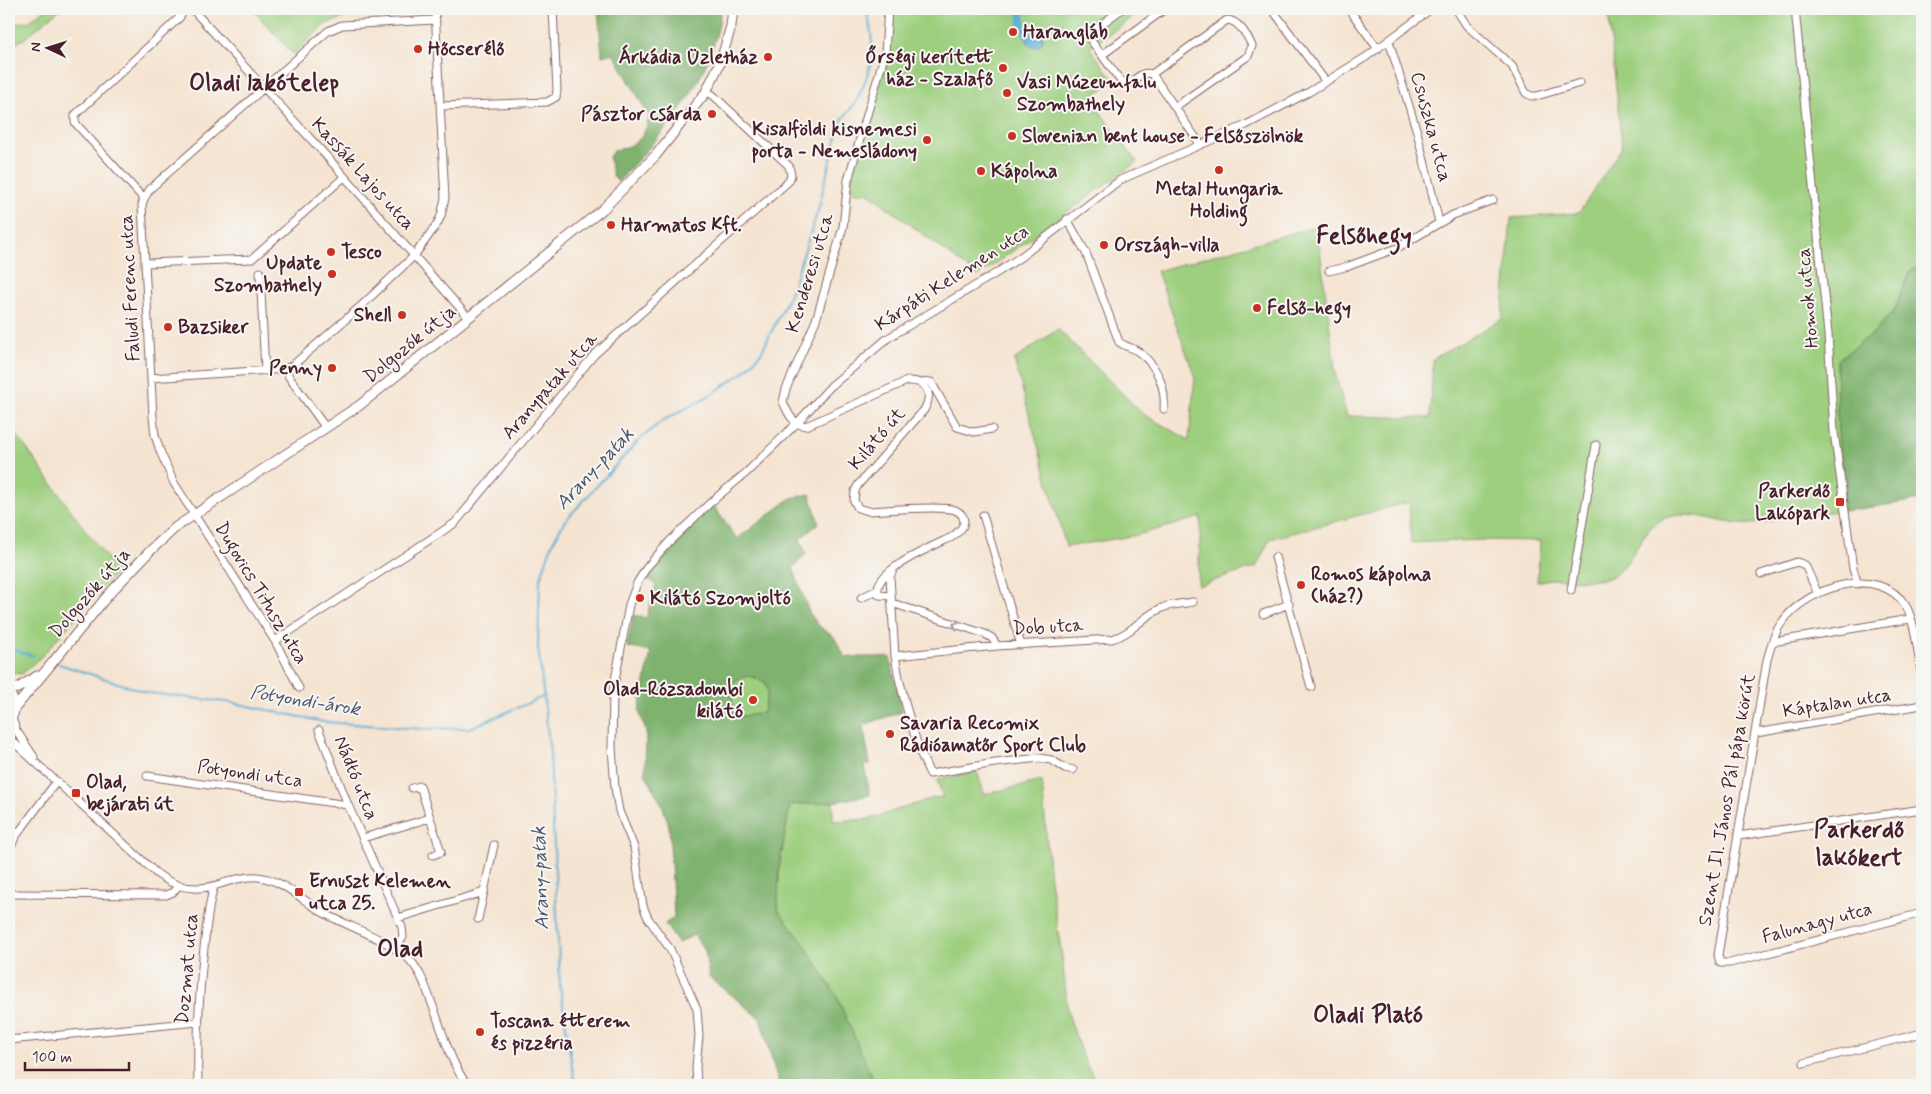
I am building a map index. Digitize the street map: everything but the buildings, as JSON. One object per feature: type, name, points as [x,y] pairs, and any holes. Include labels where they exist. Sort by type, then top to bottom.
[{"type":"main road","name":"Dolgozók útja","points":[[9,689],[18,688],[33,679],[54,660],[136,564],[176,528],[360,406],[468,317],[584,226],[622,192],[677,130],[706,92],[721,61],[731,26],[733,9]]},
{"type":"main road","name":"Dolgozók útja","points":[[15,708],[24,695],[49,669],[54,660]]},
{"type":"main road","points":[[9,693],[14,701],[15,708],[10,720]]},
{"type":"street","points":[[144,199],[78,126],[75,122],[75,115],[179,18],[185,9]]},
{"type":"street","name":"Kassák Lajos utca","points":[[192,9],[468,317]]},
{"type":"street","points":[[151,378],[286,369],[360,306],[414,256],[437,224],[444,208],[445,198],[435,9]]},
{"type":"street","points":[[441,106],[547,102],[552,100],[556,96],[557,90],[553,9]]},
{"type":"street","name":"Kenderesi utca","points":[[797,423],[790,417],[783,402],[783,397],[816,320],[834,261],[843,227],[848,180],[853,156],[885,53],[888,9]]},
{"type":"street","points":[[1122,9],[1087,35],[1120,80],[1127,84],[1142,74],[1147,72],[1152,74],[1200,144]]},
{"type":"street","points":[[1102,55],[1165,9]]},
{"type":"street","points":[[1283,9],[1274,11],[1326,82]]},
{"type":"street","points":[[1350,9],[1378,49]]},
{"type":"street","name":"Kárpáti Kelemen utca","points":[[697,1085],[696,1067],[699,1022],[697,1010],[670,949],[648,918],[642,906],[634,848],[619,811],[615,788],[612,748],[613,691],[629,605],[637,583],[647,567],[669,542],[711,502],[747,472],[797,423],[831,386],[888,338],[1022,256],[1120,180],[1258,120],[1326,82],[1378,49],[1431,9]]},
{"type":"street","points":[[1456,9],[1467,26],[1512,66],[1523,89],[1531,96],[1580,83]]},
{"type":"street","name":"Homok utca","points":[[1795,9],[1828,324],[1834,432],[1853,569],[1858,584]]},
{"type":"street","name":"Faludi Ferenc utca","points":[[195,514],[174,483],[155,436],[142,205],[144,199],[150,189],[328,31],[342,25],[435,20]]},
{"type":"street","points":[[1152,74],[1227,20],[1232,20],[1236,23],[1249,39],[1252,46],[1248,56],[1174,107]]},
{"type":"street","name":"Csuszka utca","points":[[1389,41],[1417,132],[1439,222]]},
{"type":"street","name":"Aranypatak utca","points":[[275,641],[455,523],[594,355],[789,180],[792,175],[789,166],[713,95],[706,92]]},
{"type":"street","points":[[146,263],[252,258],[343,178]]},
{"type":"street","points":[[1329,272],[1397,248],[1439,222],[1473,206],[1492,200]]},
{"type":"street","points":[[1067,220],[1086,253],[1119,342],[1139,352],[1156,372],[1164,390],[1164,408]]},
{"type":"street","points":[[260,272],[265,371]]},
{"type":"street","points":[[286,369],[289,377],[326,428]]},
{"type":"street","name":"Kilátó út","points":[[797,423],[806,426],[907,381],[922,383],[927,388],[929,395],[928,403],[924,410],[858,485],[854,501],[858,508],[868,511],[947,508],[960,513],[964,523],[952,537],[895,567]]},
{"type":"street","points":[[922,383],[931,382],[957,427],[974,432],[992,429]]},
{"type":"street","points":[[1571,590],[1596,445]]},
{"type":"street","name":"Dugovics Titusz utca","points":[[195,514],[275,641],[299,688]]},
{"type":"street","points":[[983,515],[1021,645]]},
{"type":"street","points":[[1275,557],[1311,687]]},
{"type":"street","points":[[1761,574],[1801,562],[1805,564],[1818,594]]},
{"type":"street","points":[[895,567],[885,575],[877,586],[879,595],[985,634],[992,638],[997,646]]},
{"type":"street","points":[[895,567],[890,577],[895,656],[906,706],[923,762],[930,774],[995,763],[1040,758],[1051,760],[1073,770]]},
{"type":"street","name":"Szent II. János Pál pápa körút","points":[[1720,963],[1718,955],[1767,660],[1772,642],[1782,621],[1799,604],[1818,594],[1847,584],[1868,583],[1891,592],[1906,606],[1922,678]]},
{"type":"street","points":[[861,598],[877,590]]},
{"type":"street","name":"Dob utca","points":[[895,656],[997,646],[1112,639],[1123,636],[1152,613],[1163,607],[1193,602]]},
{"type":"street","points":[[1263,614],[1289,604]]},
{"type":"street","points":[[1772,642],[1910,619]]},
{"type":"street","name":"Káptalan utca","points":[[1756,733],[1922,705]]},
{"type":"street","points":[[10,720],[40,765]]},
{"type":"street","name":"Nádtó utca","points":[[319,730],[348,805],[398,918],[403,937],[395,949]]},
{"type":"street","points":[[9,738],[156,873],[178,886],[194,888],[214,886],[257,877],[272,880],[330,916],[407,957],[422,976],[454,1064],[467,1085]]},
{"type":"street","name":"Potyondi utca","points":[[147,776],[348,805]]},
{"type":"street","points":[[9,850],[16,836],[56,781]]},
{"type":"street","points":[[412,788],[420,786],[441,852],[433,855]]},
{"type":"street","points":[[1738,836],[1922,809]]},
{"type":"street","name":"Nádtó utca","points":[[363,838],[430,818]]},
{"type":"street","points":[[478,919],[494,845]]},
{"type":"street","points":[[9,894],[166,895],[173,892],[178,886]]},
{"type":"street","name":"Dozmat utca","points":[[198,1085],[198,1022],[202,961],[210,898],[214,886]]},
{"type":"street","points":[[398,918],[484,892]]},
{"type":"street","name":"Falunagy utca","points":[[1720,963],[1730,963],[1922,912]]},
{"type":"street","points":[[9,1040],[198,1022]]},
{"type":"street","points":[[1804,1063],[1922,1033]]},
{"type":"green space","points":[[46,9],[60,9],[24,39],[9,47],[9,23],[28,22]]},
{"type":"green space","points":[[252,9],[352,9],[352,15],[326,24],[293,54]]},
{"type":"green space","points":[[598,9],[721,9],[716,35],[708,59],[697,82],[669,124],[618,182],[613,176],[609,157],[613,151],[638,141],[645,131],[649,116],[613,53],[602,56]]},
{"type":"green space","points":[[890,9],[1143,9],[1090,48],[1114,81],[1090,98],[1137,162],[978,276],[870,194],[866,192],[855,193],[851,190],[854,163],[888,53],[891,30]]},
{"type":"green space","points":[[1608,9],[1922,9],[1922,265],[1911,270],[1894,310],[1873,333],[1837,360],[1837,417],[1844,511],[1807,514],[1745,524],[1728,523],[1691,515],[1673,516],[1655,524],[1620,570],[1613,576],[1600,580],[1552,579],[1537,582],[1540,541],[1481,540],[1411,543],[1409,502],[1270,539],[1256,567],[1198,586],[1201,517],[1138,535],[1066,547],[1014,360],[1058,329],[1143,414],[1189,440],[1195,377],[1157,271],[1317,226],[1336,377],[1347,416],[1430,418],[1433,359],[1502,319],[1511,218],[1579,213],[1622,147]]},
{"type":"green space","points":[[1922,265],[1922,500],[1844,511],[1837,417],[1837,360],[1873,333],[1894,310],[1911,270]]},
{"type":"green space","points":[[9,424],[117,571],[42,656],[22,674],[9,673]]},
{"type":"green space","points":[[810,494],[819,523],[800,539],[806,554],[793,568],[809,612],[820,627],[834,637],[845,657],[890,657],[902,712],[863,725],[870,764],[864,765],[870,795],[833,802],[790,805],[779,869],[778,910],[803,942],[836,995],[872,1077],[872,1085],[779,1085],[760,1018],[709,977],[705,951],[694,935],[678,943],[665,924],[674,917],[669,826],[663,807],[645,773],[646,732],[639,711],[651,652],[627,647],[633,615],[646,618],[656,585],[645,576],[670,544],[713,505],[737,539],[791,498]],"holes":[[[750,676],[765,682],[768,691],[763,713],[737,717],[734,715],[732,690],[737,680]]]},
{"type":"green space","points":[[750,676],[765,682],[768,691],[763,713],[737,717],[734,715],[732,690],[737,680]]},
{"type":"green space","points":[[977,771],[984,794],[1042,781],[1050,880],[1062,956],[1068,1013],[1083,1058],[1098,1085],[872,1085],[871,1077],[836,995],[803,942],[778,911],[779,869],[790,805],[833,802],[833,821],[870,819],[933,798],[943,797],[937,780]]},
{"type":"water","points":[[1035,31],[1041,33],[1043,39],[1041,45],[1035,47],[1029,45],[1027,39],[1029,33]]},
{"type":"waterway","name":"Arany-patak","points":[[575,1085],[560,987],[550,753],[538,646],[540,580],[552,544],[564,522],[639,440],[662,421],[707,397],[744,372],[761,353],[790,294],[819,208],[841,122],[857,100],[867,76],[872,55],[872,45],[866,9]]},
{"type":"waterway","points":[[1021,9],[1022,26],[1028,35]]},
{"type":"waterway","name":"Potyondi-árok","points":[[9,648],[34,656]]},
{"type":"waterway","name":"Potyondi-árok","points":[[59,664],[149,693],[234,703],[324,722],[424,729],[470,728],[545,696]]},
{"type":"place","name":"Harangláb","points":[[1013,32]]},
{"type":"place","name":"Hőcserélő","points":[[418,49]]},
{"type":"place","name":"Árkádia Üzletház","points":[[768,57]]},
{"type":"place","name":"Őrségi kerített ház - Szalafő","points":[[1003,68]]},
{"type":"place","name":"Vasi Múzeumfalu Szombathely","points":[[1007,93]]},
{"type":"place","name":"Pásztor csárda","points":[[712,114]]},
{"type":"place","name":"Slovenian bent house - Felsőszölnök","points":[[1012,136]]},
{"type":"place","name":"Kisalföldi kisnemesi porta - Nemesládony","points":[[927,140]]},
{"type":"place","name":"Metal Hungaria Holding","points":[[1219,170]]},
{"type":"place","name":"Kápolna","points":[[981,171]]},
{"type":"place","name":"Harmatos Kft.","points":[[611,225]]},
{"type":"place","name":"Országh-villa","points":[[1104,245]]},
{"type":"place","name":"Tesco","points":[[331,252]]},
{"type":"place","name":"Update Szombathely","points":[[332,274]]},
{"type":"place","name":"Felső-hegy","points":[[1257,308]]},
{"type":"place","name":"Shell","points":[[402,315]]},
{"type":"place","name":"Bazsiker","points":[[168,327]]},
{"type":"place","name":"Penny","points":[[332,368]]},
{"type":"place","name":"Parkerdő Lakópark","points":[[1840,502]]},
{"type":"place","name":"Romos kápolna (ház?)","points":[[1301,585]]},
{"type":"place","name":"Kilátó Szomjoltó","points":[[640,598]]},
{"type":"place","name":"Olad-Rózsadombi kilátó","points":[[753,700]]},
{"type":"place","name":"Savaria Recomix Rádióamatőr Sport Club","points":[[890,734]]},
{"type":"place","name":"Olad, bejárati út","points":[[76,793]]},
{"type":"place","name":"Ernuszt Kelemen utca 25.","points":[[299,892]]},
{"type":"place","name":"Toscana étterem és pizzéria","points":[[480,1032]]},
{"type":"district","name":"Oladi lakótelep","points":[[264,83]]},
{"type":"district","name":"Felsőhegy","points":[[1364,236]]},
{"type":"district","name":"Parkerdő lakókert","points":[[1859,844]]},
{"type":"district","name":"Olad","points":[[400,949]]},
{"type":"district","name":"Oladi Plató","points":[[1368,1015]]}]
